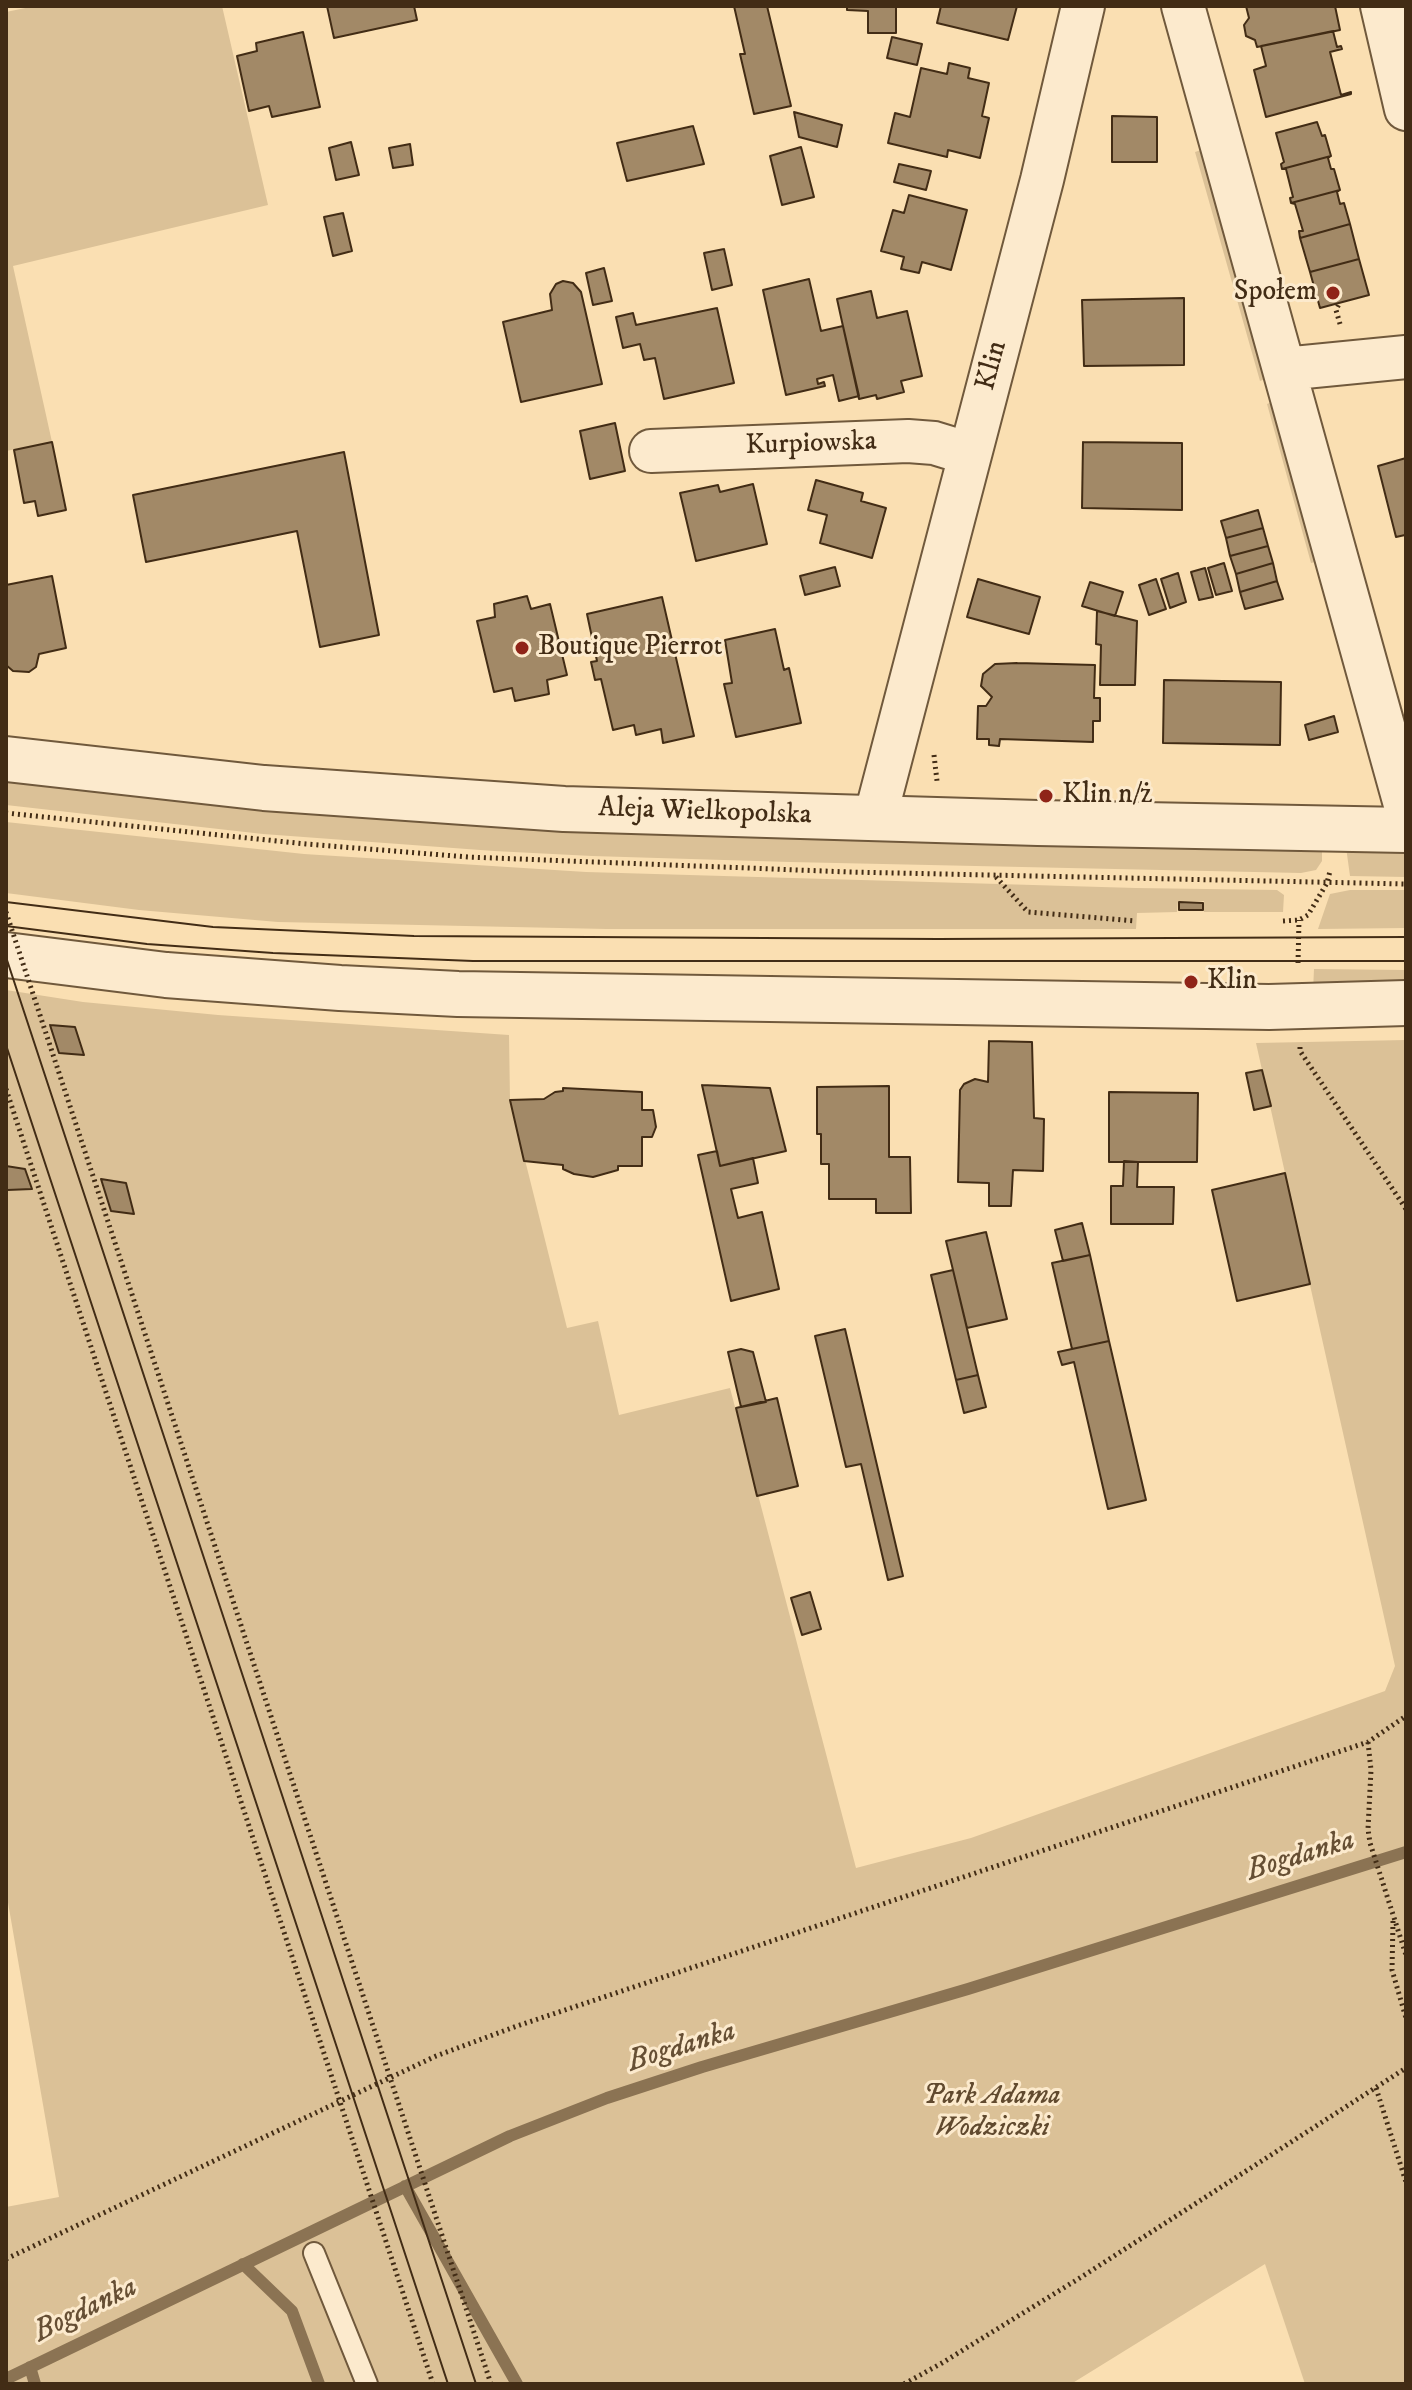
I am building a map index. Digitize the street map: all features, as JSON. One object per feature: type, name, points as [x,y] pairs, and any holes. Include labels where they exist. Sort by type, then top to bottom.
[{"type":"street","name":"Klin","points":[[875,818],[1042,180],[1083,6]]},
{"type":"street","points":[[1183,6],[1406,808]]},
{"type":"street","points":[[1382,6],[1406,109]]},
{"type":"street","points":[[1284,369],[1406,357]]},
{"type":"street","name":"Kurpiowska","points":[[651,451],[908,441],[934,443],[970,454]]},
{"type":"street","name":"Aleja Wielkopolska","points":[[6,759],[382,798],[564,809],[1406,830]]},
{"type":"street","points":[[6,955],[166,975],[458,994],[1269,1007],[1406,1003]]},
{"type":"lane","points":[[314,2253],[367,2384]]},
{"type":"path","points":[[6,813],[306,844],[468,857],[996,876],[1406,884]]},
{"type":"path","points":[[1283,921],[1299,920],[1308,915],[1327,883],[1333,859]]},
{"type":"path","points":[[996,876],[1028,912],[1136,921]]},
{"type":"path","points":[[6,912],[491,2384]]},
{"type":"path","points":[[1299,920],[1299,969]]},
{"type":"path","points":[[1299,1043],[1300,1051],[1406,1209]]},
{"type":"path","points":[[6,1089],[433,2384]]},
{"type":"path","points":[[6,2259],[436,2056],[517,2026],[1368,1742],[1406,1716]]},
{"type":"path","points":[[1368,1742],[1371,1770],[1370,1843],[1406,1955]]},
{"type":"path","points":[[1393,1918],[1392,1970],[1406,2018]]},
{"type":"path","points":[[904,2384],[1097,2267],[1406,2068]]},
{"type":"path","points":[[1376,2088],[1406,2182]]},
{"type":"green space","points":[[35,6],[222,6],[268,205],[13,266],[52,442],[6,451],[6,12]]},
{"type":"green space","points":[[1207,148],[1271,377],[1260,381],[1195,152]]},
{"type":"green space","points":[[1278,400],[1323,560],[1311,563],[1267,404]]},
{"type":"green space","points":[[6,778],[1322,846],[1322,861],[1316,870],[1301,873],[790,862],[494,851],[263,834],[6,805]]},
{"type":"green space","points":[[6,822],[304,854],[586,872],[1277,890],[1284,895],[1283,912],[1204,912],[1204,901],[1178,901],[1177,912],[1137,913],[1136,929],[607,929],[278,922],[139,910],[6,893]]},
{"type":"green space","points":[[1346,847],[1406,847],[1406,877],[1350,876]]},
{"type":"green space","points":[[1350,890],[1406,890],[1406,928],[1318,929],[1330,894]]},
{"type":"green space","points":[[1314,969],[1406,970],[1406,987],[1313,991]]},
{"type":"green space","name":"Park Adama Wodziczki","points":[[6,990],[83,1002],[218,1015],[509,1035],[510,1100],[567,1328],[598,1321],[619,1415],[730,1388],[856,1868],[971,1838],[1385,1691],[1395,1666],[1256,1043],[1406,1040],[1406,2384],[1305,2384],[1265,2264],[1071,2384],[6,2384],[6,2207],[59,2197],[6,1891]]},
{"type":"building","points":[[327,6],[414,6],[417,20],[334,38]]},
{"type":"building","points":[[734,6],[767,6],[791,106],[754,114],[740,54],[745,54]]},
{"type":"building","points":[[847,6],[896,6],[896,33],[868,33],[868,11],[847,10]]},
{"type":"building","points":[[941,6],[1017,6],[1008,40],[937,23]]},
{"type":"building","points":[[1246,6],[1335,6],[1340,30],[1257,47],[1255,40],[1246,36],[1244,25],[1249,18]]},
{"type":"building","points":[[1333,31],[1337,47],[1341,46],[1342,49],[1330,52],[1341,95],[1351,94],[1266,117],[1254,70],[1266,66],[1261,46]]},
{"type":"building","points":[[303,32],[320,107],[272,117],[269,106],[249,111],[237,56],[257,51],[256,43]]},
{"type":"building","points":[[892,37],[922,44],[917,65],[887,58]]},
{"type":"building","points":[[949,63],[970,68],[968,78],[989,83],[982,116],[989,118],[980,158],[948,150],[947,157],[888,143],[895,113],[910,117],[921,68],[947,74]]},
{"type":"building","points":[[794,112],[842,125],[837,147],[799,137]]},
{"type":"building","points":[[1112,116],[1157,117],[1157,162],[1112,162]]},
{"type":"building","points":[[1317,122],[1322,136],[1325,135],[1331,156],[1282,169],[1284,162],[1276,133]]},
{"type":"building","points":[[693,126],[704,164],[627,181],[617,143]]},
{"type":"building","points":[[351,142],[359,175],[336,180],[329,148]]},
{"type":"building","points":[[410,144],[413,165],[393,168],[389,148]]},
{"type":"building","points":[[801,147],[814,197],[782,205],[770,156]]},
{"type":"building","points":[[1331,156],[1328,158],[1340,190],[1291,203],[1290,198],[1293,197],[1286,169],[1282,169]]},
{"type":"building","points":[[899,164],[931,171],[926,190],[894,182]]},
{"type":"building","points":[[1340,190],[1337,192],[1340,204],[1344,203],[1350,224],[1300,238],[1299,231],[1303,231],[1295,204],[1291,203]]},
{"type":"building","points":[[909,195],[967,210],[951,270],[922,262],[919,273],[901,269],[904,257],[881,251],[893,210],[904,213]]},
{"type":"building","points":[[343,213],[352,251],[333,256],[324,217]]},
{"type":"building","points":[[1350,224],[1359,259],[1310,272],[1300,238]]},
{"type":"building","points":[[724,249],[732,285],[712,290],[704,253]]},
{"type":"building","points":[[1359,259],[1369,295],[1320,308],[1310,272]]},
{"type":"building","points":[[604,268],[612,301],[593,305],[586,273]]},
{"type":"building","points":[[809,279],[821,331],[843,326],[859,396],[839,401],[833,375],[817,379],[818,384],[824,382],[825,386],[786,395],[763,290]]},
{"type":"building","points":[[563,281],[573,283],[581,292],[602,384],[521,402],[503,322],[552,310],[550,294],[556,284]]},
{"type":"building","points":[[871,291],[877,318],[907,311],[922,376],[901,381],[904,392],[877,399],[876,395],[859,399],[837,299]]},
{"type":"building","points":[[1184,298],[1184,365],[1084,366],[1082,300]]},
{"type":"building","points":[[717,308],[734,383],[664,399],[655,358],[644,360],[640,344],[623,348],[616,317],[633,313],[636,325]]},
{"type":"building","points":[[615,423],[625,471],[590,479],[580,431]]},
{"type":"building","points":[[52,442],[66,510],[38,516],[35,501],[24,503],[14,450]]},
{"type":"building","points":[[1083,442],[1182,443],[1182,510],[1082,508]]},
{"type":"building","points":[[344,452],[379,635],[320,647],[297,531],[146,562],[133,495]]},
{"type":"building","points":[[1406,458],[1406,539],[1405,535],[1396,537],[1378,466]]},
{"type":"building","points":[[816,480],[863,493],[861,501],[886,508],[872,558],[820,543],[827,515],[808,510]]},
{"type":"building","points":[[753,484],[767,544],[696,561],[680,493],[718,485],[720,492]]},
{"type":"building","points":[[1258,510],[1263,528],[1226,538],[1221,521]]},
{"type":"building","points":[[1263,528],[1268,546],[1230,556],[1226,538]]},
{"type":"building","points":[[1268,546],[1273,563],[1236,574],[1230,556]]},
{"type":"building","points":[[1224,563],[1232,591],[1216,595],[1208,568]]},
{"type":"building","points":[[1273,563],[1277,581],[1240,592],[1236,574]]},
{"type":"building","points":[[835,567],[840,586],[805,595],[800,576]]},
{"type":"building","points":[[1205,568],[1213,597],[1199,600],[1191,572]]},
{"type":"building","points":[[1178,573],[1186,602],[1170,608],[1161,579]]},
{"type":"building","points":[[52,576],[66,648],[39,654],[36,667],[29,672],[13,671],[6,665],[6,585]]},
{"type":"building","points":[[978,579],[1040,597],[1029,634],[967,617]]},
{"type":"building","points":[[1156,579],[1166,609],[1149,615],[1139,585]]},
{"type":"building","points":[[1277,581],[1283,599],[1245,609],[1240,592]]},
{"type":"building","points":[[1090,582],[1123,592],[1115,616],[1082,606]]},
{"type":"building","name":"Boutique Pierrot","points":[[527,596],[531,609],[550,604],[567,675],[547,680],[549,694],[515,701],[512,688],[494,692],[477,621],[495,617],[494,604]]},
{"type":"building","points":[[662,597],[694,736],[663,743],[661,729],[636,735],[634,725],[613,730],[601,679],[595,680],[591,662],[597,661],[587,614]]},
{"type":"building","points":[[1097,611],[1137,621],[1135,685],[1100,685],[1101,645],[1096,644]]},
{"type":"building","points":[[775,629],[784,670],[789,668],[801,723],[736,737],[724,684],[732,683],[725,640]]},
{"type":"building","points":[[995,664],[1095,665],[1094,698],[1100,698],[1100,721],[1093,721],[1093,742],[1000,739],[999,746],[989,745],[989,739],[977,739],[978,706],[986,706],[992,697],[981,686],[983,674]]},
{"type":"building","points":[[1164,680],[1281,682],[1280,745],[1163,743]]},
{"type":"building","points":[[1334,716],[1338,732],[1309,740],[1305,725]]},
{"type":"building","name":"Klin","points":[[1179,902],[1203,903],[1203,910],[1179,910]]},
{"type":"building","points":[[50,1025],[75,1027],[84,1055],[59,1053]]},
{"type":"building","points":[[989,1041],[1032,1042],[1034,1118],[1044,1119],[1043,1171],[1013,1170],[1011,1206],[989,1206],[989,1183],[958,1182],[960,1090],[964,1084],[975,1079],[988,1082]]},
{"type":"building","points":[[1262,1070],[1271,1106],[1254,1110],[1246,1073]]},
{"type":"building","points":[[702,1085],[770,1088],[786,1151],[720,1166]]},
{"type":"building","points":[[889,1086],[889,1157],[910,1157],[911,1213],[876,1213],[876,1199],[829,1199],[829,1164],[821,1164],[821,1134],[817,1134],[817,1087]]},
{"type":"building","points":[[563,1088],[642,1092],[642,1110],[653,1110],[656,1127],[652,1137],[642,1137],[642,1166],[618,1166],[618,1170],[593,1177],[574,1174],[563,1169],[563,1165],[524,1161],[510,1100],[544,1099],[563,1091]]},
{"type":"building","points":[[1109,1092],[1198,1093],[1197,1162],[1109,1162]]},
{"type":"building","points":[[717,1151],[720,1166],[753,1158],[758,1183],[731,1189],[738,1218],[762,1212],[779,1289],[731,1301],[698,1155]]},
{"type":"building","points":[[1124,1161],[1138,1162],[1137,1187],[1174,1187],[1173,1224],[1111,1224],[1111,1186],[1123,1186]]},
{"type":"building","points":[[6,1166],[25,1169],[32,1189],[7,1190]]},
{"type":"building","points":[[1285,1173],[1310,1284],[1237,1301],[1212,1190]]},
{"type":"building","points":[[101,1179],[126,1183],[134,1214],[111,1211]]},
{"type":"building","points":[[1082,1223],[1090,1255],[1063,1261],[1055,1230]]},
{"type":"building","points":[[986,1232],[1007,1319],[967,1328],[946,1241]]},
{"type":"building","points":[[1090,1255],[1109,1341],[1072,1349],[1052,1263]]},
{"type":"building","points":[[953,1270],[978,1375],[956,1380],[931,1275]]},
{"type":"building","points":[[845,1329],[903,1576],[888,1580],[861,1464],[846,1467],[815,1336]]},
{"type":"building","points":[[1109,1341],[1146,1500],[1108,1509],[1074,1362],[1062,1365],[1058,1352]]},
{"type":"building","points":[[741,1349],[753,1352],[766,1402],[741,1407],[728,1352]]},
{"type":"building","points":[[978,1375],[986,1407],[964,1413],[956,1380]]},
{"type":"building","points":[[777,1398],[798,1486],[757,1496],[736,1408]]},
{"type":"building","points":[[810,1592],[821,1629],[802,1635],[791,1598]]},
{"type":"waterway","name":"Bogdanka","points":[[6,2379],[510,2136],[607,2098],[1406,1852]]},
{"type":"waterway","points":[[405,2186],[517,2384]]},
{"type":"waterway","points":[[243,2264],[292,2311],[319,2384]]},
{"type":"waterway","points":[[30,2367],[35,2384]]},
{"type":"tram line","points":[[6,902],[213,927],[414,936],[938,939],[1406,937]]},
{"type":"tram line","points":[[6,926],[147,944],[273,953],[473,961],[1406,961]]},
{"type":"tram line","points":[[6,957],[476,2384]]},
{"type":"tram line","points":[[6,1045],[448,2384]]},
{"type":"place","name":"Społem","points":[[1333,293]]},
{"type":"place","name":"Boutique Pierrot","points":[[522,648]]},
{"type":"place","name":"Klin n/ż","points":[[1046,796]]},
{"type":"place","name":"Klin","points":[[1191,982]]}]
